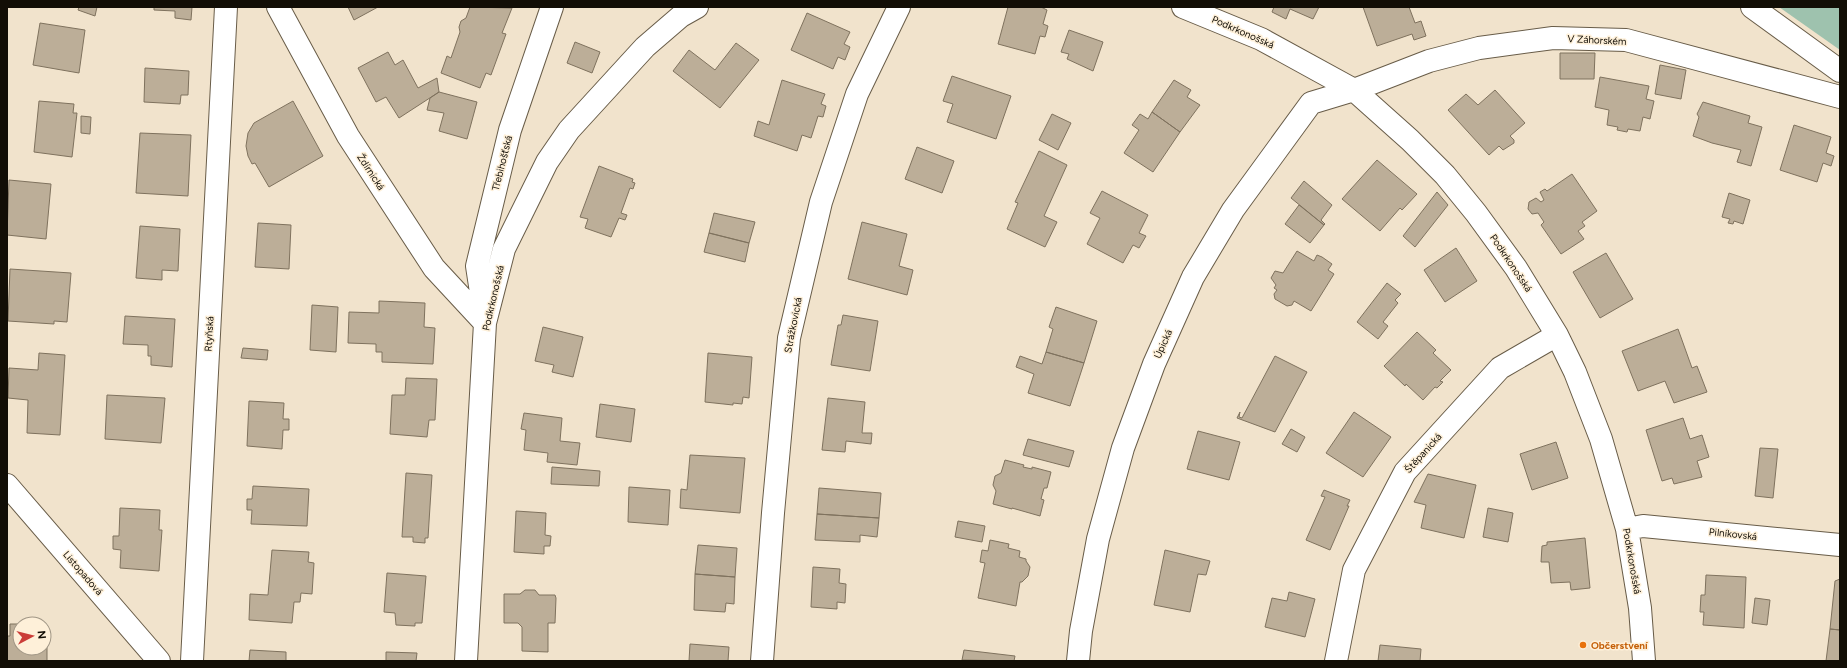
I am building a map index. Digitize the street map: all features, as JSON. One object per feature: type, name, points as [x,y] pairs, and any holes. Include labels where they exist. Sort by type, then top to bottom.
[{"type":"street","name":"Rtyňská","points":[[192,661],[226,7]]},
{"type":"street","name":"Ždírnická","points":[[278,7],[348,136],[434,268],[485,323]]},
{"type":"street","name":"Třebihošťská","points":[[485,323],[477,266],[510,130],[552,7]]},
{"type":"street","name":"Podkrkonošská","points":[[466,661],[485,323],[504,249],[547,162],[569,130],[646,47],[681,16],[697,7]]},
{"type":"street","name":"Strážkovická","points":[[762,661],[772,513],[789,338],[826,187],[857,94],[900,7]]},
{"type":"street","name":"Podkrkonošská","points":[[1183,7],[1261,39],[1354,90],[1410,140],[1446,175],[1516,268],[1557,335],[1575,372],[1601,439],[1627,529],[1640,608],[1644,661]]},
{"type":"street","points":[[1752,7],[1840,71]]},
{"type":"street","name":"V Záhorském","points":[[1354,90],[1429,61],[1471,50],[1553,38],[1626,40],[1840,97]]},
{"type":"street","name":"Úpická","points":[[1078,661],[1098,539],[1124,448],[1154,364],[1193,277],[1233,210],[1311,103],[1354,90]]},
{"type":"street","name":"Štěpanická","points":[[1336,661],[1354,570],[1405,472],[1500,368],[1557,335]]},
{"type":"street","name":"Listopadová","points":[[7,485],[159,661]]},
{"type":"street","name":"Pilníkovská","points":[[1627,529],[1642,526],[1656,527],[1840,545]]},
{"type":"green space","points":[[1779,7],[1840,7],[1840,50]]},
{"type":"building","points":[[79,7],[97,7],[95,16],[78,10]]},
{"type":"building","points":[[154,7],[192,7],[191,20],[175,18],[175,11],[154,10]]},
{"type":"building","points":[[348,7],[378,7],[354,20]]},
{"type":"building","points":[[470,7],[512,8],[502,33],[506,34],[491,75],[486,73],[480,88],[441,73],[447,56],[451,58],[460,32],[459,27],[461,21],[466,18]]},
{"type":"building","points":[[1008,7],[1041,7],[1047,10],[1043,24],[1048,26],[1045,37],[1040,36],[1035,54],[998,44]]},
{"type":"building","points":[[1274,7],[1319,7],[1313,19],[1290,9],[1286,19],[1272,12]]},
{"type":"building","points":[[1363,7],[1409,7],[1415,23],[1421,21],[1426,36],[1414,40],[1412,34],[1377,46]]},
{"type":"building","points":[[807,13],[850,32],[844,44],[850,47],[845,60],[838,57],[833,69],[791,50]]},
{"type":"building","points":[[40,23],[85,30],[79,73],[33,65]]},
{"type":"building","points":[[1069,30],[1103,42],[1093,71],[1067,59],[1069,54],[1061,52]]},
{"type":"building","points":[[575,42],[600,52],[592,73],[567,63]]},
{"type":"building","points":[[736,43],[759,60],[720,108],[673,71],[689,50],[715,70]]},
{"type":"building","points":[[388,52],[395,65],[403,60],[418,88],[437,78],[439,92],[399,118],[386,97],[376,102],[358,68]]},
{"type":"building","points":[[1560,53],[1595,53],[1594,79],[1560,79]]},
{"type":"building","points":[[1660,65],[1686,70],[1681,99],[1655,94]]},
{"type":"building","points":[[145,68],[189,71],[188,95],[181,95],[180,104],[144,102]]},
{"type":"building","points":[[952,76],[1011,96],[996,139],[947,122],[953,104],[943,101]]},
{"type":"building","points":[[1600,77],[1649,86],[1646,99],[1654,101],[1650,119],[1643,117],[1640,131],[1628,129],[1627,132],[1617,130],[1618,127],[1607,125],[1609,110],[1595,107]]},
{"type":"building","points":[[782,80],[825,94],[821,104],[826,106],[823,117],[818,116],[811,138],[802,135],[797,151],[754,136],[758,121],[769,125]]},
{"type":"building","points":[[1174,80],[1191,90],[1187,97],[1200,105],[1180,132],[1152,112]]},
{"type":"building","points":[[1495,90],[1525,123],[1510,136],[1514,140],[1514,143],[1503,150],[1499,146],[1489,155],[1448,110],[1466,94],[1478,105]]},
{"type":"building","points":[[439,92],[477,102],[467,139],[439,131],[444,113],[427,110],[430,98]]},
{"type":"building","points":[[39,101],[74,104],[73,113],[77,113],[72,157],[34,152]]},
{"type":"building","points":[[293,101],[323,156],[269,187],[255,163],[252,164],[248,156],[246,146],[248,133],[254,123]]},
{"type":"building","points":[[1703,102],[1750,116],[1748,123],[1762,127],[1751,166],[1737,162],[1741,150],[1712,143],[1693,136],[1699,117],[1697,114]]},
{"type":"building","points":[[1152,112],[1180,132],[1153,172],[1124,153],[1139,130],[1132,125],[1140,114],[1148,119]]},
{"type":"building","points":[[1052,114],[1071,123],[1058,150],[1039,140]]},
{"type":"building","points":[[81,116],[91,117],[90,134],[81,133]]},
{"type":"building","points":[[1794,125],[1831,137],[1826,153],[1834,156],[1831,166],[1823,163],[1817,182],[1780,170]]},
{"type":"building","points":[[140,133],[191,135],[188,196],[136,193]]},
{"type":"building","points":[[917,147],[954,161],[942,193],[905,179]]},
{"type":"building","points":[[1039,151],[1067,165],[1044,216],[1057,222],[1045,247],[1007,229],[1018,203],[1015,202]]},
{"type":"building","points":[[1377,160],[1417,194],[1402,210],[1400,208],[1380,231],[1342,199]]},
{"type":"building","points":[[599,166],[633,179],[632,182],[635,183],[633,189],[630,188],[621,213],[627,215],[625,220],[619,218],[611,237],[585,228],[588,219],[580,217]]},
{"type":"building","points":[[1572,174],[1597,211],[1582,222],[1585,226],[1578,231],[1584,239],[1561,254],[1541,225],[1544,222],[1538,213],[1532,214],[1528,209],[1529,202],[1536,198],[1541,202],[1544,200],[1540,192],[1545,189],[1547,191]]},
{"type":"building","points":[[9,180],[51,184],[46,239],[7,235]]},
{"type":"building","points":[[1304,181],[1332,205],[1321,220],[1325,224],[1324,225],[1291,198]]},
{"type":"building","points":[[1102,191],[1148,215],[1139,233],[1146,236],[1139,248],[1133,245],[1123,263],[1087,244],[1100,218],[1090,213]]},
{"type":"building","points":[[1437,192],[1448,205],[1415,247],[1403,236]]},
{"type":"building","points":[[1729,193],[1750,200],[1743,224],[1734,221],[1733,224],[1728,223],[1730,219],[1722,217]]},
{"type":"building","points":[[1299,205],[1324,225],[1310,243],[1285,224]]},
{"type":"building","points":[[714,213],[755,222],[749,243],[709,233]]},
{"type":"building","points":[[862,222],[907,234],[899,266],[913,270],[907,295],[848,279]]},
{"type":"building","points":[[258,223],[291,225],[289,269],[255,267]]},
{"type":"building","points":[[140,226],[180,229],[178,271],[162,270],[162,280],[136,278]]},
{"type":"building","points":[[709,233],[749,243],[745,262],[704,252]]},
{"type":"building","points":[[1456,248],[1477,281],[1445,302],[1424,270]]},
{"type":"building","points":[[1297,251],[1314,261],[1317,255],[1332,264],[1328,270],[1334,274],[1311,311],[1294,301],[1292,305],[1287,306],[1275,299],[1274,294],[1277,290],[1274,288],[1276,285],[1271,278],[1275,271],[1283,273]]},
{"type":"building","points":[[1606,253],[1633,299],[1600,318],[1573,272]]},
{"type":"building","points":[[10,269],[71,273],[67,322],[54,321],[54,324],[8,321]]},
{"type":"building","points":[[1387,283],[1401,294],[1395,300],[1398,303],[1383,322],[1388,326],[1378,339],[1357,322]]},
{"type":"building","points":[[379,301],[425,303],[424,327],[435,328],[433,364],[382,362],[382,352],[376,352],[376,344],[348,343],[349,312],[379,313]]},
{"type":"building","points":[[312,305],[338,307],[336,352],[310,350]]},
{"type":"building","points":[[1056,307],[1097,321],[1084,363],[1046,352],[1053,329],[1049,327]]},
{"type":"building","points":[[843,315],[878,321],[870,371],[831,365],[838,325],[841,325]]},
{"type":"building","points":[[125,316],[175,319],[172,367],[151,365],[151,356],[148,356],[148,345],[123,344]]},
{"type":"building","points":[[543,327],[583,337],[573,377],[552,372],[554,365],[535,361]]},
{"type":"building","points":[[1678,329],[1692,368],[1697,366],[1707,392],[1674,403],[1665,381],[1638,391],[1622,351]]},
{"type":"building","points":[[1417,332],[1436,350],[1433,353],[1451,370],[1440,381],[1443,382],[1437,388],[1435,387],[1423,400],[1406,384],[1405,386],[1384,366]]},
{"type":"building","points":[[243,348],[268,350],[267,360],[241,358]]},
{"type":"building","points":[[1046,352],[1084,363],[1070,406],[1028,393],[1034,374],[1016,367],[1020,356],[1042,364]]},
{"type":"building","points":[[39,353],[65,355],[60,435],[27,433],[28,400],[8,398],[9,368],[38,370]]},
{"type":"building","points":[[708,353],[752,357],[749,398],[743,397],[742,404],[733,403],[733,405],[705,402]]},
{"type":"building","points":[[1275,356],[1307,372],[1275,432],[1237,418],[1240,412],[1239,417],[1242,418]]},
{"type":"building","points":[[406,378],[437,379],[435,420],[429,420],[427,437],[390,434],[392,395],[405,395]]},
{"type":"building","points":[[107,395],[165,398],[161,443],[105,439]]},
{"type":"building","points":[[828,398],[865,402],[862,433],[872,433],[871,444],[846,441],[845,452],[822,450]]},
{"type":"building","points":[[249,401],[284,403],[283,419],[289,419],[289,430],[283,430],[282,449],[247,446]]},
{"type":"building","points":[[600,404],[635,409],[631,442],[596,437]]},
{"type":"building","points":[[1354,412],[1391,437],[1363,477],[1326,453]]},
{"type":"building","points":[[524,413],[562,418],[560,441],[580,443],[577,465],[547,462],[548,453],[524,450],[526,430],[521,429]]},
{"type":"building","points":[[1683,418],[1690,439],[1702,435],[1709,457],[1697,461],[1702,477],[1674,484],[1672,478],[1662,481],[1646,430]]},
{"type":"building","points":[[1291,429],[1305,437],[1297,452],[1282,444]]},
{"type":"building","points":[[1198,431],[1240,442],[1229,480],[1187,469]]},
{"type":"building","points":[[1028,439],[1074,451],[1069,467],[1023,455]]},
{"type":"building","points":[[1556,442],[1568,478],[1532,490],[1520,454]]},
{"type":"building","points":[[1760,448],[1778,449],[1773,498],[1755,496]]},
{"type":"building","points":[[690,455],[745,458],[740,513],[680,508],[681,489],[687,490]]},
{"type":"building","points":[[1005,460],[1024,465],[1023,467],[1032,469],[1032,467],[1051,472],[1047,488],[1044,488],[1041,499],[1044,500],[1040,516],[993,504],[996,491],[993,485],[995,476],[1001,473]]},
{"type":"building","points":[[552,467],[600,471],[599,486],[551,484]]},
{"type":"building","points":[[406,473],[432,475],[428,538],[425,538],[425,543],[413,542],[413,537],[402,537]]},
{"type":"building","points":[[1428,474],[1476,485],[1464,538],[1421,528],[1426,505],[1414,502]]},
{"type":"building","points":[[253,486],[309,489],[307,526],[251,524],[252,510],[247,510],[247,499],[252,499]]},
{"type":"building","points":[[629,487],[670,490],[668,525],[628,522]]},
{"type":"building","points":[[819,488],[881,493],[879,518],[817,514]]},
{"type":"building","points":[[1324,490],[1350,500],[1347,506],[1349,506],[1330,550],[1306,540],[1325,497],[1321,496]]},
{"type":"building","points":[[120,508],[160,510],[159,530],[162,530],[159,571],[120,568],[121,550],[113,549],[113,536],[119,536]]},
{"type":"building","points":[[1488,508],[1513,513],[1508,542],[1483,537]]},
{"type":"building","points":[[516,511],[546,513],[545,535],[551,536],[550,546],[544,546],[544,554],[514,552]]},
{"type":"building","points":[[817,514],[879,518],[877,537],[860,535],[860,542],[815,540]]},
{"type":"building","points":[[958,521],[985,526],[982,542],[955,537]]},
{"type":"building","points":[[1585,538],[1590,588],[1571,590],[1570,582],[1551,583],[1549,562],[1541,562],[1542,546],[1547,545],[1547,542]]},
{"type":"building","points":[[990,540],[1009,544],[1008,548],[1020,551],[1019,557],[1026,559],[1030,567],[1028,576],[1020,582],[1016,606],[978,598],[985,563],[980,562],[982,550],[988,551]]},
{"type":"building","points":[[698,545],[737,548],[735,577],[695,574]]},
{"type":"building","points":[[272,550],[309,552],[308,562],[314,563],[312,594],[301,593],[300,602],[294,602],[292,623],[249,620],[250,594],[268,595]]},
{"type":"building","points":[[1165,550],[1210,561],[1206,575],[1198,574],[1190,612],[1154,605]]},
{"type":"building","points":[[813,567],[840,569],[839,583],[846,584],[845,603],[837,602],[837,609],[811,607]]},
{"type":"building","points":[[387,573],[426,576],[422,623],[415,623],[415,626],[396,625],[395,613],[384,612]]},
{"type":"building","points":[[695,574],[735,577],[734,604],[726,603],[725,612],[694,610]]},
{"type":"building","points":[[1706,575],[1746,577],[1744,628],[1703,625],[1704,612],[1700,612],[1701,595],[1705,595]]},
{"type":"building","points":[[1840,579],[1840,630],[1830,629],[1835,581]]},
{"type":"building","points":[[525,590],[535,590],[539,595],[555,595],[555,623],[548,623],[548,652],[522,651],[522,627],[518,623],[504,623],[504,594],[520,594]]},
{"type":"building","points":[[1289,592],[1315,599],[1305,637],[1265,627],[1272,598],[1287,601]]},
{"type":"building","points":[[1755,598],[1770,600],[1767,625],[1752,623]]},
{"type":"building","points":[[10,624],[12,624],[12,656],[47,656],[47,661],[7,661],[7,636],[10,636]]},
{"type":"building","points":[[1830,629],[1840,630],[1840,661],[1826,661]]},
{"type":"building","points":[[690,644],[729,647],[728,661],[689,661]]},
{"type":"building","points":[[1380,645],[1421,649],[1420,661],[1378,661]]},
{"type":"building","points":[[250,650],[286,652],[286,661],[249,661]]},
{"type":"building","points":[[964,650],[1015,656],[1014,661],[962,660]]},
{"type":"building","points":[[386,652],[417,653],[416,661],[386,661]]},
{"type":"place","name":"Občerstvení","points":[[1583,645]]}]
